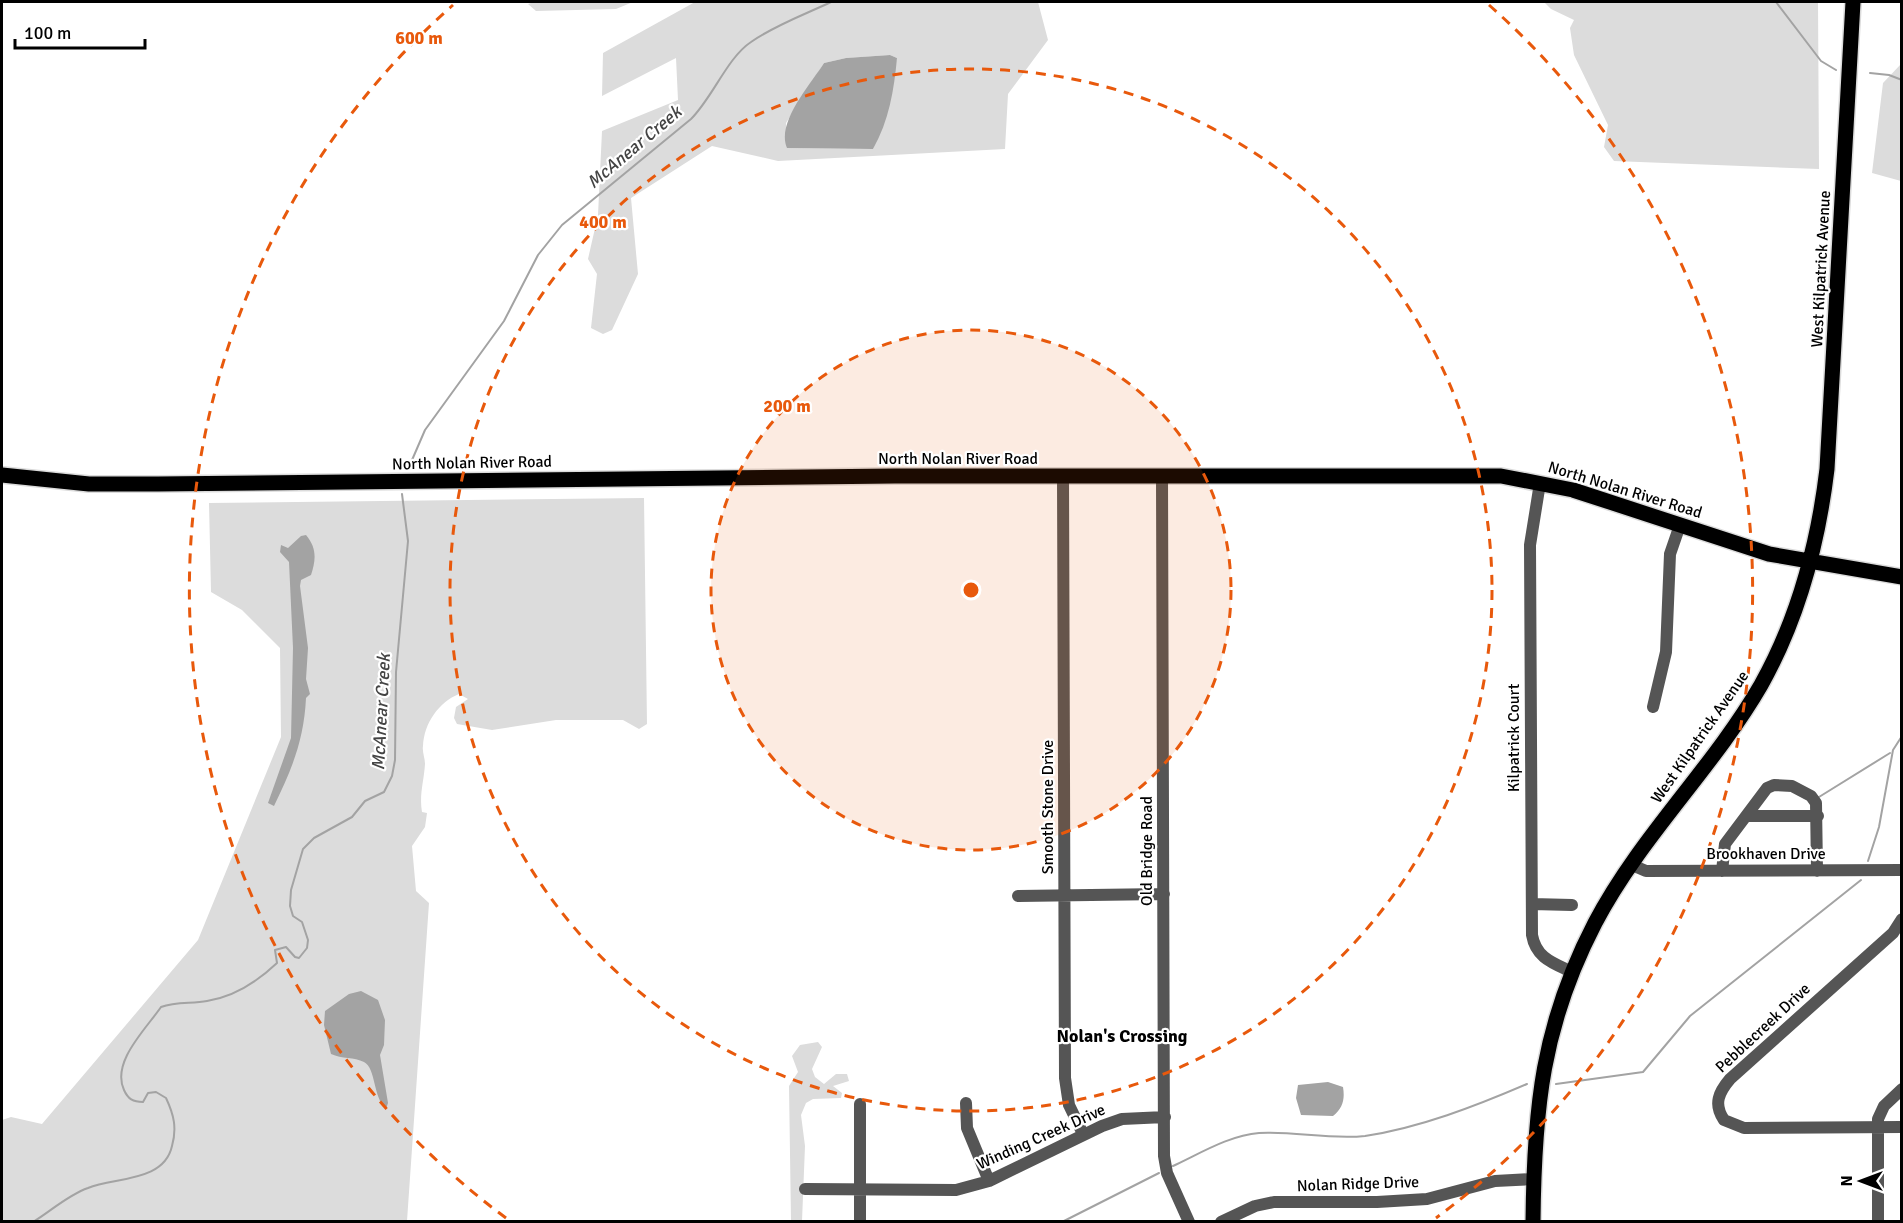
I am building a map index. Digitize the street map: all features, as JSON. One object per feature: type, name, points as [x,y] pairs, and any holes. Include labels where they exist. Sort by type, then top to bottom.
[{"type":"main road","name":"West Kilpatrick Avenue","points":[[1533,1221],[1536,1115],[1542,1071],[1572,972],[1595,922],[1632,865],[1760,686],[1789,625],[1809,562],[1820,518],[1827,469],[1853,2]]},
{"type":"main road","name":"North Nolan River Road","points":[[2,475],[89,484],[1063,476],[1501,476],[1573,490],[1769,554],[1902,577]]},
{"type":"street","name":"Smooth Stone Drive","points":[[1063,476],[1065,1078],[1069,1105],[1083,1134]]},
{"type":"street","name":"Old Bridge Road","points":[[1162,476],[1165,1167],[1189,1221]]},
{"type":"street","name":"Kilpatrick Court","points":[[1540,483],[1530,545],[1532,935],[1536,951],[1542,957],[1572,972]]},
{"type":"street","points":[[1653,707],[1666,652],[1670,554],[1680,525]]},
{"type":"street","points":[[1722,871],[1725,844],[1767,788],[1784,784],[1811,796],[1816,803],[1818,816],[1816,871]]},
{"type":"street","points":[[1746,816],[1818,816]]},
{"type":"street","name":"Brookhaven Drive","points":[[1632,865],[1646,871],[1902,870]]},
{"type":"street","points":[[1018,896],[1164,894]]},
{"type":"street","points":[[1532,904],[1572,905]]},
{"type":"street","name":"Pebblecreek Drive","points":[[1902,919],[1893,933],[1730,1079],[1720,1091],[1718,1101],[1719,1113],[1724,1120],[1744,1128],[1902,1127]]},
{"type":"street","points":[[1878,1221],[1878,1119],[1884,1106],[1902,1089]]},
{"type":"street","points":[[966,1103],[967,1128],[989,1181]]},
{"type":"street","points":[[860,1104],[860,1221]]},
{"type":"street","name":"Winding Creek Drive","points":[[805,1189],[956,1190],[989,1181],[1083,1134],[1122,1119],[1165,1117]]},
{"type":"street","name":"Nolan Ridge Drive","points":[[1221,1221],[1255,1206],[1275,1202],[1377,1202],[1427,1199],[1495,1181],[1533,1179]]},
{"type":"shaded area","points":[[534,2],[633,2],[616,9],[536,11],[528,4]]},
{"type":"shaded area","points":[[695,2],[1038,2],[1048,40],[1008,94],[1005,149],[778,161],[712,146],[631,198],[638,274],[612,330],[603,334],[591,328],[597,274],[588,259],[598,215],[602,131],[678,100],[676,58],[602,96],[603,53]],"holes":[[[890,55],[897,58],[873,149],[787,148],[786,123],[824,63],[846,58]]]},
{"type":"shaded area","points":[[1544,2],[1818,2],[1819,169],[1614,161],[1604,147],[1608,125],[1574,55],[1570,28],[1574,20],[1551,9]]},
{"type":"shaded area","points":[[890,55],[897,58],[892,93],[887,116],[873,149],[787,148],[786,127],[790,116],[824,63],[846,58]]},
{"type":"shaded area","points":[[1901,64],[1901,181],[1872,173],[1883,83]]},
{"type":"shaded area","points":[[644,498],[647,724],[639,729],[623,720],[556,720],[492,730],[457,724],[454,718],[456,707],[468,699],[459,694],[439,708],[426,729],[421,800],[422,812],[427,813],[425,827],[412,846],[416,891],[429,903],[407,1221],[2,1222],[2,1120],[11,1117],[42,1124],[198,940],[281,737],[280,648],[242,610],[211,592],[209,503]]},
{"type":"shaded area","points":[[306,535],[314,554],[311,575],[301,580],[300,586],[308,648],[306,679],[310,694],[306,698],[303,727],[296,754],[274,806],[268,803],[291,738],[293,648],[289,562],[280,552],[281,545],[288,548],[301,536]]},
{"type":"shaded area","points":[[361,991],[378,1000],[385,1020],[384,1045],[380,1055],[388,1103],[386,1109],[379,1098],[368,1065],[360,1060],[331,1054],[324,1025],[325,1011],[349,994]]},
{"type":"shaded area","points":[[818,1042],[822,1047],[812,1069],[815,1077],[824,1084],[836,1074],[847,1074],[849,1081],[833,1086],[842,1093],[841,1098],[813,1099],[806,1103],[801,1115],[805,1146],[802,1221],[791,1221],[789,1086],[798,1072],[792,1056],[800,1045]]},
{"type":"shaded area","points":[[1328,1082],[1343,1087],[1343,1099],[1339,1110],[1333,1116],[1301,1115],[1296,1098],[1298,1085]]},
{"type":"waterway","name":"McAnear Creek","points":[[409,467],[425,430],[504,321],[538,255],[562,225],[691,119],[742,49],[770,30],[831,2]]},
{"type":"waterway","name":"McAnear Creek","points":[[1776,2],[1821,61],[1836,70]]},
{"type":"waterway","name":"McAnear Creek","points":[[1870,73],[1889,75],[1902,80]]},
{"type":"waterway","name":"McAnear Creek","points":[[33,1222],[81,1191],[149,1172],[167,1158],[174,1139],[174,1127],[173,1116],[166,1098],[156,1092],[148,1093],[143,1102],[134,1101],[124,1090],[121,1079],[122,1068],[132,1046],[161,1007],[207,1001],[236,992],[262,976],[277,963],[275,950],[286,947],[295,957],[299,958],[307,948],[308,940],[302,922],[293,916],[290,906],[291,890],[303,849],[314,838],[352,817],[365,801],[384,792],[392,776],[395,760],[396,672],[408,541],[402,494]]},
{"type":"waterway","points":[[1868,861],[1879,827],[1893,750],[1902,736]]},
{"type":"waterway","points":[[1819,797],[1890,753]]},
{"type":"waterway","points":[[1556,1084],[1643,1072],[1690,1016],[1861,880]]},
{"type":"waterway","points":[[1173,1166],[1215,1146],[1248,1134],[1352,1137],[1406,1128],[1527,1084]]},
{"type":"waterway","points":[[1062,1222],[1159,1173]]},
{"type":"district","name":"Nolan's Crossing","points":[[1122,1036]]}]
